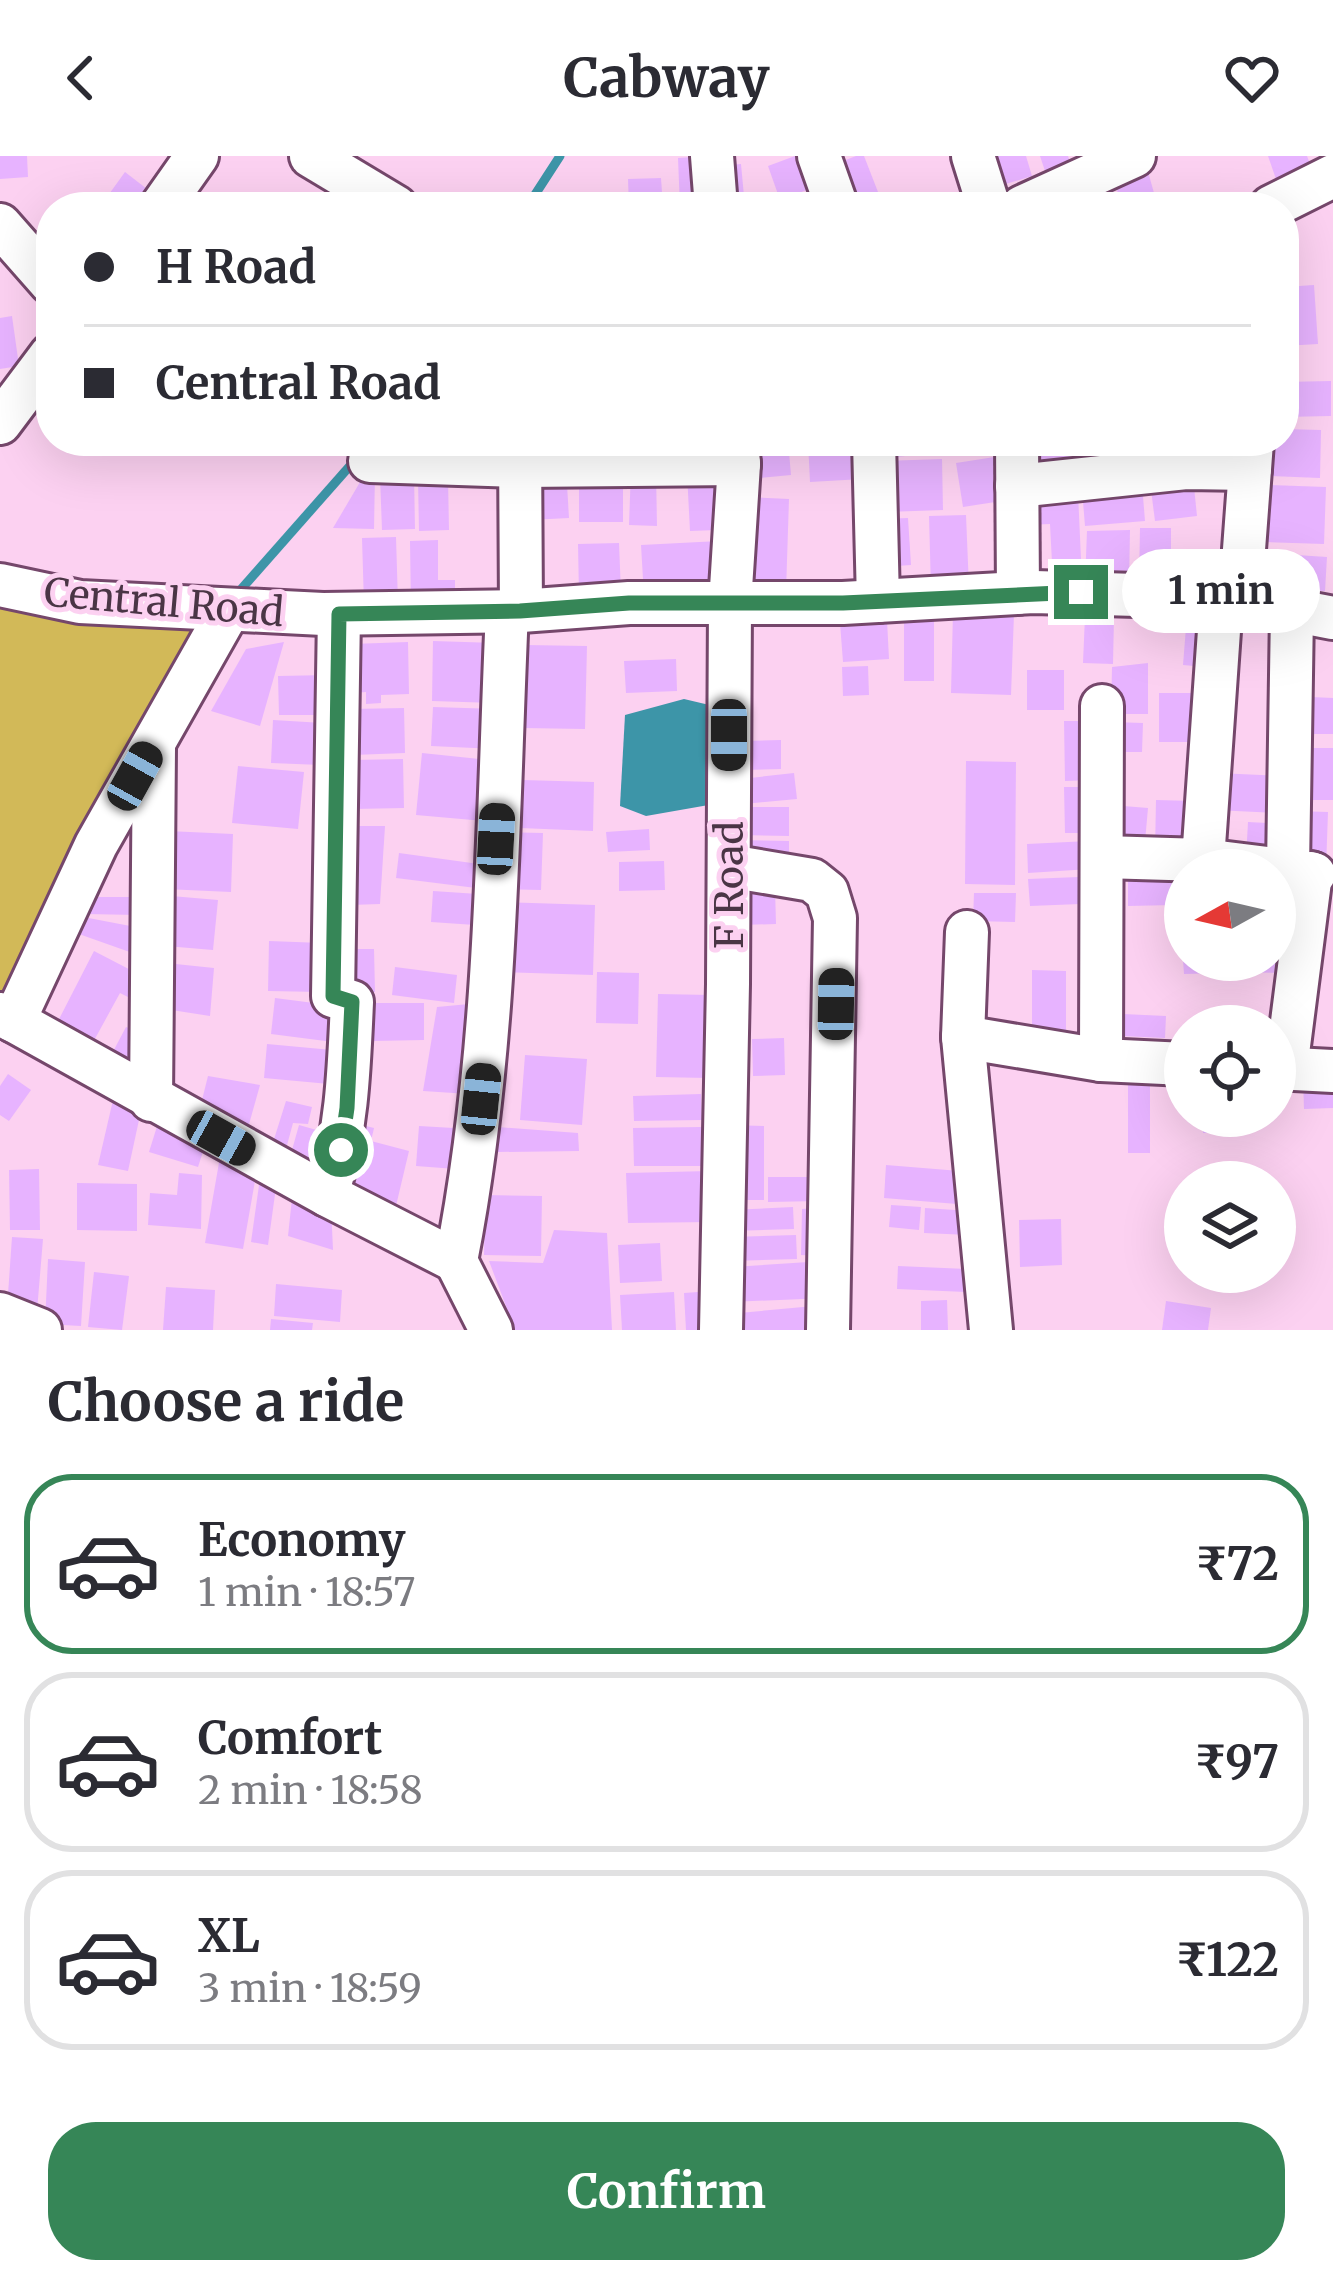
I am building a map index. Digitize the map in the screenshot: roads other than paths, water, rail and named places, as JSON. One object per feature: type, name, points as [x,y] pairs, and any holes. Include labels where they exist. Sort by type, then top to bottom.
[{"type":"street","points":[[171,192],[197,156]]},
{"type":"street","points":[[311,156],[371,192]]},
{"type":"street","points":[[712,156],[715,192]]},
{"type":"street","points":[[819,156],[832,192]]},
{"type":"street","points":[[974,156],[985,192]]},
{"type":"street","points":[[1299,193],[1333,175],[1322,156]]},
{"type":"street","points":[[1050,192],[1109,161]]},
{"type":"street","points":[[0,225],[36,266]]},
{"type":"street","points":[[0,423],[36,375]]},
{"type":"street","points":[[370,461],[478,456]]},
{"type":"street","points":[[457,1261],[473,1176],[488,1021],[521,456]]},
{"type":"street","name":"F Road","points":[[721,1330],[730,604],[738,456]]},
{"type":"street","points":[[874,456],[878,601]]},
{"type":"street","points":[[1017,456],[1018,593]]},
{"type":"street","points":[[1017,486],[1186,469],[1246,456]]},
{"type":"street","points":[[1204,849],[1251,456]]},
{"type":"street","name":"Central Road","points":[[0,585],[80,602],[339,614],[1126,593],[1312,614]]},
{"type":"street","points":[[229,610],[95,845],[7,1018],[151,1100],[457,1261],[491,1330]]},
{"type":"street","points":[[327,1195],[347,1108],[352,1002],[333,996],[339,614]]},
{"type":"street","points":[[1290,1005],[1310,873],[1312,614]]},
{"type":"street","points":[[1101,1060],[1102,706]]},
{"type":"street","points":[[151,1100],[154,741]]},
{"type":"street","points":[[1103,857],[1164,859]]},
{"type":"street","points":[[729,866],[812,880],[826,892],[835,918],[828,1330]]},
{"type":"street","points":[[967,932],[963,1037],[992,1330]]},
{"type":"street","points":[[963,1037],[1101,1060],[1164,1063]]},
{"type":"street","points":[[1296,1069],[1333,1071]]},
{"type":"street","points":[[0,1314],[40,1330]]},
{"type":"water","points":[[684,699],[722,708],[720,803],[646,816],[620,806],[625,715]]},
{"type":"waterway","points":[[537,192],[560,156]]},
{"type":"waterway","points":[[236,595],[356,459]]}]
